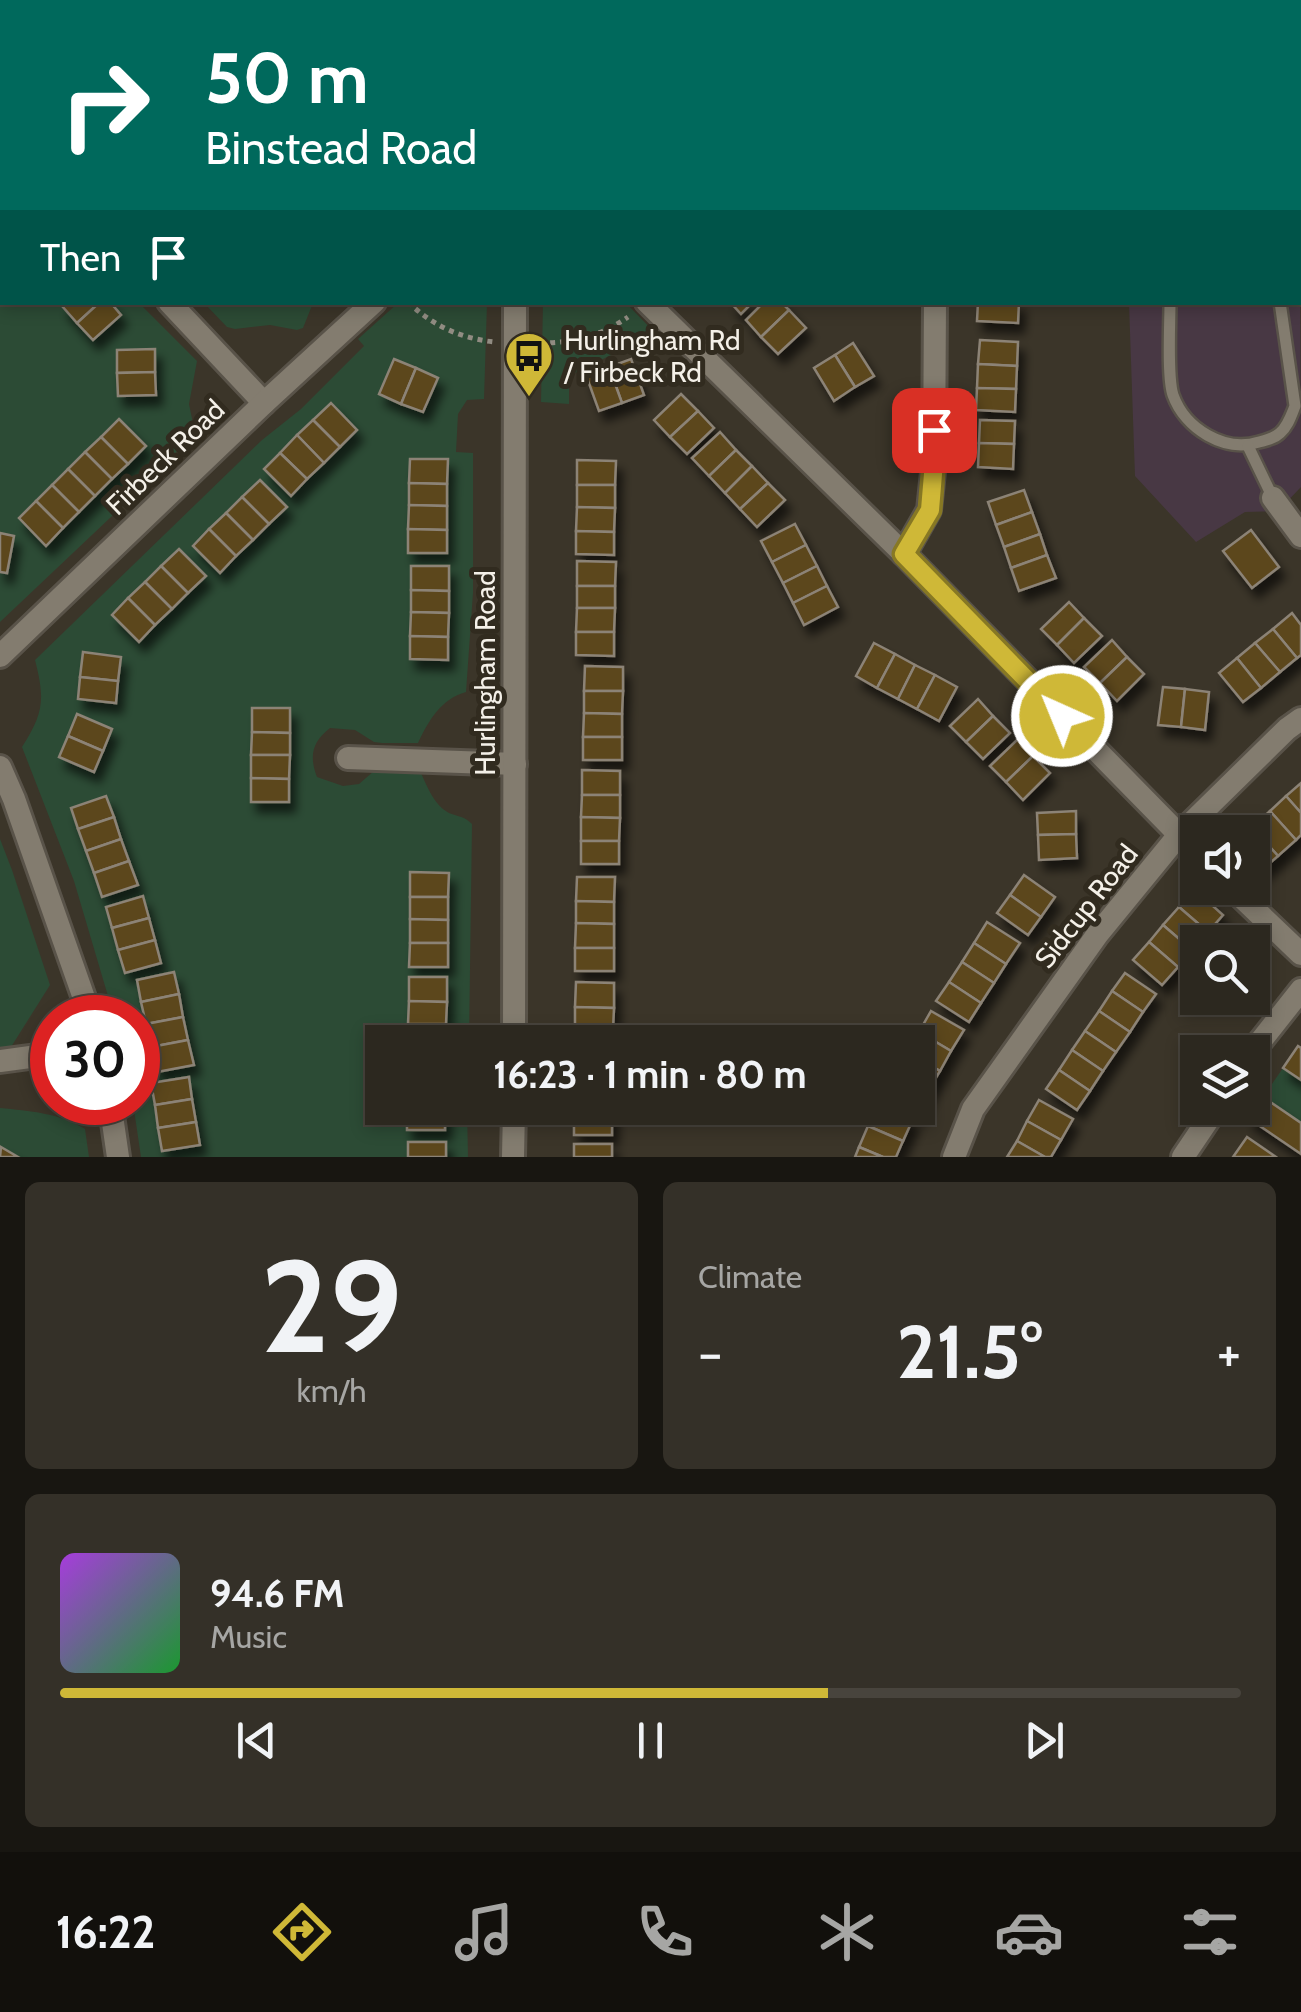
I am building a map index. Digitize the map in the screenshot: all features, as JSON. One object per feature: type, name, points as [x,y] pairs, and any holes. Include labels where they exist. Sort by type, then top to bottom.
[{"type":"street","points":[[171,305],[264,403]]},
{"type":"street","name":"Firbeck Road","points":[[0,656],[371,305]]},
{"type":"street","name":"Hurlingham Road","points":[[514,1025],[515,305]]},
{"type":"street","points":[[650,305],[904,554],[1178,836]]},
{"type":"street","points":[[904,554],[930,510],[935,305]]},
{"type":"street","points":[[1273,498],[1301,536]]},
{"type":"street","name":"Sidcup Road","points":[[954,1157],[973,1110],[1097,935],[1178,836],[1301,719]]},
{"type":"street","points":[[348,758],[515,764]]},
{"type":"street","points":[[0,767],[83,995]]},
{"type":"street","points":[[1250,905],[1301,954]]},
{"type":"street","points":[[1265,1035],[1301,990]]},
{"type":"street","points":[[0,1061],[30,1057]]},
{"type":"street","points":[[113,1125],[118,1157]]},
{"type":"street","points":[[513,1157],[514,1125]]},
{"type":"street","points":[[1184,1157],[1205,1125]]},
{"type":"lane","points":[[1170,305],[1172,392],[1182,412],[1218,442],[1248,446],[1278,436],[1295,406],[1280,305]]},
{"type":"lane","points":[[1248,446],[1273,498]]},
{"type":"shaded area","points":[[1129,305],[1300,305],[1301,487],[1278,511],[1245,512],[1196,542],[1135,476]]},
{"type":"green space","points":[[0,305],[141,305],[197,361],[189,404],[195,433],[0,622]]},
{"type":"green space","points":[[206,305],[312,305],[303,328],[297,330],[270,325],[227,327]]},
{"type":"green space","points":[[396,305],[487,305],[484,399],[467,400],[458,414],[456,452],[473,453],[473,593],[466,692],[443,705],[418,743],[374,742],[355,730],[330,728],[316,744],[313,762],[317,777],[343,786],[359,784],[382,769],[420,771],[439,805],[472,824],[469,1025],[365,1025],[365,1125],[467,1125],[468,1157],[141,1157],[136,1125],[160,1125],[160,995],[108,995],[74,881],[22,747],[41,705],[35,660],[364,346],[358,339]]},
{"type":"green space","points":[[543,305],[628,305],[655,333],[569,376],[569,404],[541,402]]},
{"type":"green space","points":[[0,839],[50,985],[44,995],[30,995],[30,1017],[11,1047],[0,1049]]},
{"type":"green space","points":[[1283,1068],[1301,1080],[1301,1123],[1270,1102],[1270,1087]]},
{"type":"green space","points":[[0,1108],[30,1112],[30,1125],[77,1125],[85,1129],[89,1157],[0,1157]]},
{"type":"building","points":[[63,305],[97,305],[77,323]]},
{"type":"building","points":[[97,305],[113,305],[121,315],[93,340],[77,323]]},
{"type":"building","points":[[733,305],[750,305],[741,314]]},
{"type":"building","points":[[761,305],[784,305],[789,310],[761,337],[746,320]]},
{"type":"building","points":[[978,305],[1019,305],[1018,323],[977,321]]},
{"type":"building","points":[[789,310],[806,328],[778,354],[761,337]]},
{"type":"building","points":[[980,340],[1018,342],[1017,366],[978,364]]},
{"type":"building","points":[[853,343],[874,376],[855,387],[835,355]]},
{"type":"building","points":[[155,349],[155,372],[117,373],[117,350]]},
{"type":"building","points":[[835,355],[855,387],[834,401],[814,368]]},
{"type":"building","points":[[394,359],[416,368],[401,404],[379,394]]},
{"type":"building","points":[[631,359],[644,395],[622,403],[609,367]]},
{"type":"building","points":[[978,364],[1017,366],[1016,389],[977,388]]},
{"type":"building","points":[[609,367],[622,403],[599,411],[586,375]]},
{"type":"building","points":[[416,368],[438,378],[423,412],[401,404]]},
{"type":"building","points":[[155,372],[156,395],[118,396],[117,373]]},
{"type":"building","points":[[977,388],[1016,389],[1015,412],[976,410]]},
{"type":"building","points":[[681,394],[698,411],[670,437],[654,420]]},
{"type":"building","points":[[331,403],[357,430],[340,447],[313,420]]},
{"type":"building","points":[[698,411],[714,428],[687,454],[670,437]]},
{"type":"building","points":[[119,419],[146,446],[128,464],[101,437]]},
{"type":"building","points":[[313,420],[340,447],[324,463],[297,435]]},
{"type":"building","points":[[980,420],[1015,421],[1014,444],[979,443]]},
{"type":"building","points":[[720,432],[736,450],[709,476],[692,458]]},
{"type":"building","points":[[297,435],[324,463],[307,479],[280,453]]},
{"type":"building","points":[[101,437],[128,464],[112,479],[85,452]]},
{"type":"building","points":[[979,443],[1014,444],[1013,469],[978,467]]},
{"type":"building","points":[[736,450],[752,466],[725,493],[709,476]]},
{"type":"building","points":[[85,452],[112,479],[95,496],[68,469]]},
{"type":"building","points":[[280,453],[307,479],[291,496],[264,469]]},
{"type":"building","points":[[410,459],[448,459],[447,484],[409,483]]},
{"type":"building","points":[[577,460],[616,461],[615,485],[577,485]]},
{"type":"building","points":[[752,466],[768,483],[740,509],[725,493]]},
{"type":"building","points":[[68,469],[95,496],[79,512],[52,485]]},
{"type":"building","points":[[260,480],[287,507],[269,524],[242,497]]},
{"type":"building","points":[[409,483],[447,484],[447,506],[409,505]]},
{"type":"building","points":[[768,483],[785,500],[757,527],[740,509]]},
{"type":"building","points":[[52,485],[79,512],[63,528],[36,501]]},
{"type":"building","points":[[577,485],[615,485],[615,508],[577,507]]},
{"type":"building","points":[[1024,490],[1032,512],[996,525],[988,502]]},
{"type":"building","points":[[242,497],[269,524],[253,540],[226,513]]},
{"type":"building","points":[[36,501],[63,528],[46,546],[19,518]]},
{"type":"building","points":[[409,505],[447,506],[447,530],[408,529]]},
{"type":"building","points":[[577,507],[615,508],[614,532],[576,531]]},
{"type":"building","points":[[1032,512],[1040,534],[1004,547],[996,525]]},
{"type":"building","points":[[226,513],[253,540],[236,556],[209,529]]},
{"type":"building","points":[[795,524],[806,545],[772,562],[761,541]]},
{"type":"building","points":[[209,529],[236,556],[220,573],[193,546]]},
{"type":"building","points":[[408,529],[447,530],[447,553],[408,553]]},
{"type":"building","points":[[1251,530],[1279,567],[1252,588],[1223,551]]},
{"type":"building","points":[[576,531],[614,532],[614,555],[576,554]]},
{"type":"building","points":[[0,533],[14,536],[7,573],[0,572]]},
{"type":"building","points":[[1040,534],[1047,555],[1011,568],[1004,547]]},
{"type":"building","points":[[806,545],[817,566],[783,583],[772,562]]},
{"type":"building","points":[[179,549],[206,576],[188,593],[161,566]]},
{"type":"building","points":[[1047,555],[1056,578],[1019,591],[1011,568]]},
{"type":"building","points":[[577,561],[616,562],[615,586],[577,586]]},
{"type":"building","points":[[161,566],[188,593],[172,609],[145,582]]},
{"type":"building","points":[[411,566],[449,566],[449,591],[411,590]]},
{"type":"building","points":[[817,566],[827,586],[793,603],[783,583]]},
{"type":"building","points":[[145,582],[172,609],[155,625],[128,598]]},
{"type":"building","points":[[577,586],[615,586],[615,608],[577,608]]},
{"type":"building","points":[[827,586],[838,607],[804,625],[793,603]]},
{"type":"building","points":[[411,590],[449,591],[449,613],[411,612]]},
{"type":"building","points":[[128,598],[155,625],[139,642],[112,615]]},
{"type":"building","points":[[1069,602],[1084,618],[1057,645],[1041,629]]},
{"type":"building","points":[[577,608],[615,608],[614,632],[576,632]]},
{"type":"building","points":[[411,612],[449,613],[448,637],[410,636]]},
{"type":"building","points":[[1292,613],[1301,625],[1301,655],[1297,658],[1273,629]]},
{"type":"building","points":[[1084,618],[1102,636],[1074,663],[1057,645]]},
{"type":"building","points":[[1273,629],[1297,658],[1280,672],[1255,643]]},
{"type":"building","points":[[576,632],[614,632],[614,656],[576,655]]},
{"type":"building","points":[[410,636],[448,637],[448,660],[410,659]]},
{"type":"building","points":[[1112,640],[1127,657],[1100,683],[1084,667]]},
{"type":"building","points":[[874,643],[895,654],[877,688],[856,676]]},
{"type":"building","points":[[1255,643],[1280,672],[1261,688],[1237,658]]},
{"type":"building","points":[[83,652],[121,657],[118,681],[80,677]]},
{"type":"building","points":[[895,654],[915,665],[898,699],[877,688]]},
{"type":"building","points":[[1127,657],[1144,674],[1117,701],[1100,683]]},
{"type":"building","points":[[1237,658],[1261,688],[1243,702],[1219,673]]},
{"type":"building","points":[[915,665],[935,675],[917,709],[898,699]]},
{"type":"building","points":[[585,666],[623,667],[623,691],[584,691]]},
{"type":"building","points":[[935,675],[957,687],[939,721],[917,709]]},
{"type":"building","points":[[80,677],[118,681],[116,703],[78,699]]},
{"type":"building","points":[[1163,687],[1185,689],[1181,727],[1158,725]]},
{"type":"building","points":[[1185,689],[1209,692],[1205,730],[1181,727]]},
{"type":"building","points":[[584,691],[623,691],[622,714],[584,713]]},
{"type":"building","points":[[978,699],[993,716],[966,742],[950,726]]},
{"type":"building","points":[[252,708],[290,708],[290,733],[252,732]]},
{"type":"building","points":[[584,713],[622,714],[622,737],[583,737]]},
{"type":"building","points":[[77,714],[112,729],[103,751],[68,736]]},
{"type":"building","points":[[993,716],[1010,733],[983,759],[966,742]]},
{"type":"building","points":[[252,732],[290,733],[290,755],[251,755]]},
{"type":"building","points":[[68,736],[103,751],[94,772],[59,757]]},
{"type":"building","points":[[583,737],[622,737],[622,760],[583,760]]},
{"type":"building","points":[[1018,739],[1033,756],[1006,782],[990,766]]},
{"type":"building","points":[[251,755],[290,755],[289,779],[251,778]]},
{"type":"building","points":[[1033,756],[1050,773],[1023,800],[1006,782]]},
{"type":"building","points":[[582,770],[620,771],[620,795],[582,795]]},
{"type":"building","points":[[251,778],[289,779],[289,802],[251,802]]},
{"type":"building","points":[[1301,783],[1301,813],[1286,796]]},
{"type":"building","points":[[582,795],[620,795],[620,818],[581,817]]},
{"type":"building","points":[[106,796],[114,817],[78,829],[71,808]]},
{"type":"building","points":[[1286,796],[1301,813],[1301,835],[1296,840],[1270,811]]},
{"type":"building","points":[[1076,811],[1076,834],[1038,835],[1037,813]]},
{"type":"building","points":[[1270,811],[1296,840],[1278,856],[1270,847],[1270,815],[1266,815]]},
{"type":"building","points":[[114,817],[121,839],[86,851],[78,829]]},
{"type":"building","points":[[581,817],[620,818],[619,841],[581,841]]},
{"type":"building","points":[[1076,834],[1077,858],[1039,860],[1038,835]]},
{"type":"building","points":[[121,839],[129,861],[94,873],[86,851]]},
{"type":"building","points":[[581,841],[619,841],[619,864],[581,864]]},
{"type":"building","points":[[1270,847],[1278,856],[1270,863]]},
{"type":"building","points":[[129,861],[138,885],[102,897],[94,873]]},
{"type":"building","points":[[410,872],[449,873],[448,897],[410,897]]},
{"type":"building","points":[[1024,875],[1055,897],[1041,917],[1010,895]]},
{"type":"building","points":[[577,877],[615,877],[614,902],[576,901]]},
{"type":"building","points":[[1010,895],[1041,917],[1028,935],[997,913]]},
{"type":"building","points":[[143,896],[149,918],[112,928],[106,907]]},
{"type":"building","points":[[410,897],[448,897],[448,920],[410,919]]},
{"type":"building","points":[[576,901],[614,902],[614,924],[576,923]]},
{"type":"building","points":[[1212,905],[1223,915],[1214,925],[1200,925],[1179,907]]},
{"type":"building","points":[[1179,907],[1200,925],[1180,925],[1180,940],[1163,925]]},
{"type":"building","points":[[149,918],[155,940],[118,950],[112,928]]},
{"type":"building","points":[[410,919],[448,920],[448,943],[410,943]]},
{"type":"building","points":[[987,922],[1020,943],[1006,964],[974,943]]},
{"type":"building","points":[[576,923],[614,924],[614,948],[575,948]]},
{"type":"building","points":[[1163,925],[1180,940],[1180,965],[1178,967],[1149,942]]},
{"type":"building","points":[[155,940],[161,963],[125,973],[118,950]]},
{"type":"building","points":[[1149,942],[1178,967],[1162,985],[1133,960]]},
{"type":"building","points":[[410,943],[448,943],[448,967],[409,967]]},
{"type":"building","points":[[974,943],[1006,964],[994,983],[962,962]]},
{"type":"building","points":[[575,948],[614,948],[614,971],[575,971]]},
{"type":"building","points":[[962,962],[994,983],[981,1003],[949,982]]},
{"type":"building","points":[[174,972],[179,994],[160,998],[140,995],[137,980]]},
{"type":"building","points":[[1125,973],[1156,994],[1143,1012],[1112,991]]},
{"type":"building","points":[[409,977],[447,977],[447,1002],[409,1001]]},
{"type":"building","points":[[576,982],[614,983],[614,1008],[575,1007]]},
{"type":"building","points":[[949,982],[981,1003],[969,1022],[936,1001]]},
{"type":"building","points":[[1112,991],[1143,1012],[1130,1032],[1099,1011]]},
{"type":"building","points":[[179,994],[183,1017],[160,1021],[160,998]]},
{"type":"building","points":[[409,1001],[447,1002],[446,1024],[408,1024]]},
{"type":"building","points":[[575,1007],[614,1008],[613,1025],[575,1025]]},
{"type":"building","points":[[931,1011],[964,1030],[951,1051],[935,1042],[935,1025],[923,1025]]},
{"type":"building","points":[[1099,1011],[1130,1032],[1116,1052],[1085,1031]]},
{"type":"building","points":[[183,1017],[188,1040],[160,1045],[160,1021]]},
{"type":"building","points":[[1085,1031],[1116,1052],[1103,1071],[1072,1050]]},
{"type":"building","points":[[188,1040],[194,1065],[160,1071],[160,1045]]},
{"type":"building","points":[[935,1042],[951,1051],[940,1071],[935,1068]]},
{"type":"building","points":[[1298,1046],[1301,1048],[1301,1080],[1283,1068]]},
{"type":"building","points":[[1072,1050],[1103,1071],[1090,1091],[1059,1070]]},
{"type":"building","points":[[1059,1070],[1090,1091],[1077,1110],[1046,1089]]},
{"type":"building","points":[[189,1077],[192,1099],[160,1104],[160,1082]]},
{"type":"building","points":[[192,1099],[196,1122],[158,1128],[160,1104]]},
{"type":"building","points":[[1039,1100],[1073,1119],[1061,1140],[1027,1121]]},
{"type":"building","points":[[1270,1102],[1301,1123],[1301,1154],[1258,1125],[1270,1125]]},
{"type":"building","points":[[1027,1121],[1061,1140],[1051,1157],[1017,1141]]},
{"type":"building","points":[[196,1122],[200,1145],[162,1151],[158,1128]]},
{"type":"building","points":[[407,1125],[445,1125],[445,1130],[407,1130]]},
{"type":"building","points":[[574,1125],[612,1125],[612,1135],[574,1135]]},
{"type":"building","points":[[868,1125],[910,1125],[903,1141]]},
{"type":"building","points":[[868,1126],[903,1141],[896,1157],[883,1157],[859,1147]]},
{"type":"building","points":[[1247,1137],[1276,1157],[1233,1157]]},
{"type":"building","points":[[1017,1141],[1045,1157],[1007,1157]]},
{"type":"building","points":[[408,1142],[446,1142],[446,1157],[408,1157]]},
{"type":"building","points":[[574,1144],[612,1144],[612,1157],[574,1157]]},
{"type":"building","points":[[1,1147],[18,1157],[0,1157]]},
{"type":"building","points":[[859,1147],[883,1157],[855,1157]]},
{"type":"place","name":"Hurlingham Rd / Firbeck Rd","points":[[529,398]]},
{"type":"route","points":[[934,430],[930,510],[904,554],[1062,716]]}]
